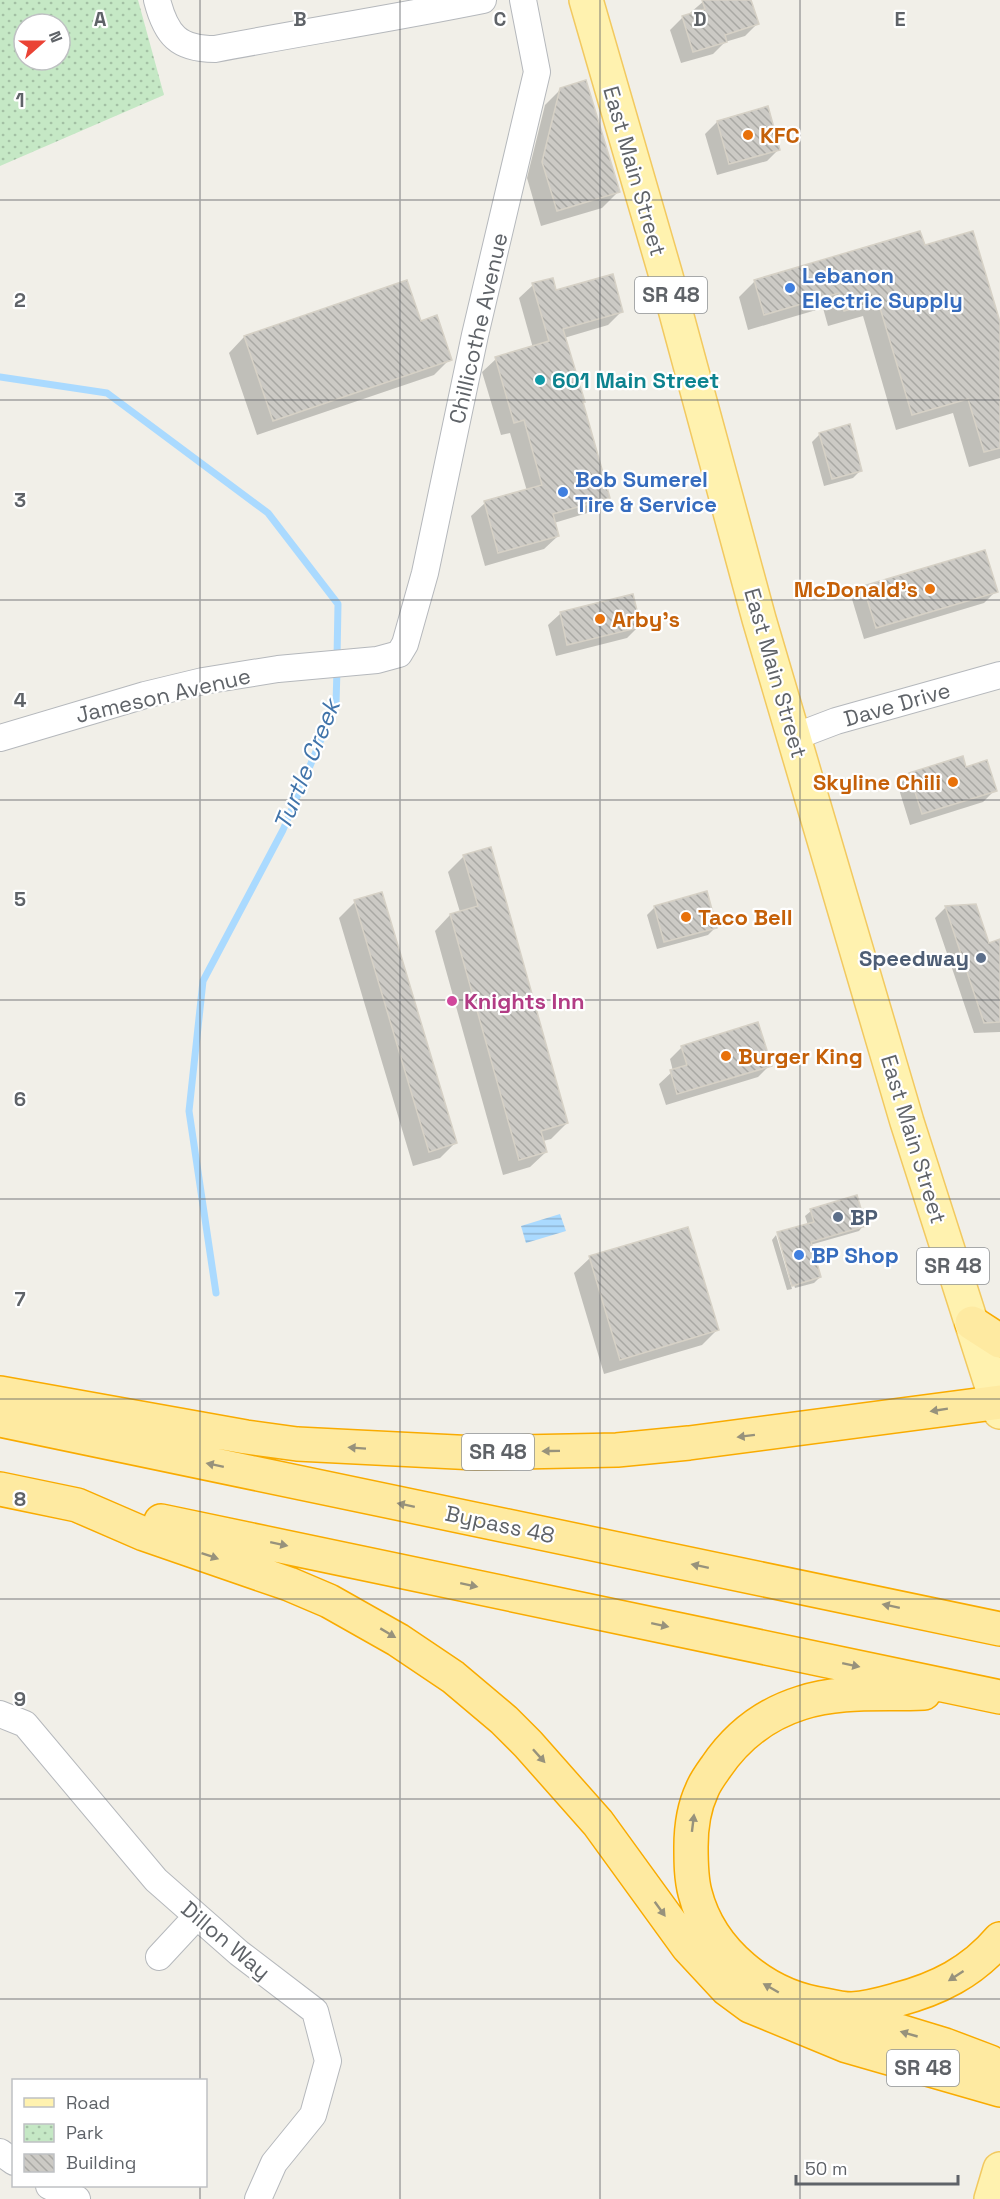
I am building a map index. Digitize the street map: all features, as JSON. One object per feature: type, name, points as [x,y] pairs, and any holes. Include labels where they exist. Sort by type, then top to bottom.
[{"type":"highway","points":[[972,1323],[1000,1341]]},
{"type":"highway","name":"SR 48","points":[[0,1393],[297,1444],[476,1453],[617,1450],[999,1405]]},
{"type":"highway","name":"Bypass 48","points":[[0,1420],[1000,1629]]},
{"type":"highway","name":"SR 48","points":[[0,1489],[77,1505],[144,1534],[289,1584],[329,1601],[399,1640],[453,1677],[528,1744],[576,1796],[688,1947],[728,1989],[750,2006],[847,2046],[1000,2090]]},
{"type":"highway","points":[[77,1505],[233,1535],[987,1694]]},
{"type":"highway","points":[[987,1694],[832,1695],[802,1702],[776,1712],[747,1731],[724,1755],[703,1787],[692,1823],[691,1866],[695,1893],[714,1936],[747,1972],[779,1993],[945,2044],[990,2062],[1000,2073]]},
{"type":"highway","points":[[810,2003],[850,2009],[874,2006],[927,1992],[975,1964],[1000,1938]]},
{"type":"main road","name":"East Main Street","points":[[586,0],[666,276],[759,619],[907,1122],[999,1405]]},
{"type":"main road","points":[[991,2199],[1000,2169]]},
{"type":"street","points":[[158,0],[168,30],[181,43],[197,49],[215,49],[483,0]]},
{"type":"street","name":"Chillicothe Avenue","points":[[399,654],[405,644],[425,573],[475,335],[537,72],[523,0]]},
{"type":"street","name":"Jameson Avenue","points":[[0,738],[145,695],[203,681],[278,669],[377,660],[399,654]]},
{"type":"street","name":"Dave Drive","points":[[794,737],[836,721],[1000,675]]},
{"type":"street","name":"Dillon Way","points":[[0,1714],[26,1724],[156,1880],[239,1953],[315,2011],[328,2061],[313,2115],[274,2163],[258,2199]]},
{"type":"street","points":[[159,1957],[197,1916]]},
{"type":"street","points":[[51,2187],[77,2199]]},
{"type":"green space","points":[[0,0],[138,0],[164,95],[0,166]]},
{"type":"water","points":[[560,1214],[566,1231],[526,1243],[521,1226]]},
{"type":"building","points":[[702,0],[751,0],[759,24],[725,35],[727,42],[693,52],[682,16],[705,9]]},
{"type":"building","points":[[586,80],[620,192],[557,211],[542,162],[560,88]]},
{"type":"building","name":"KFC","points":[[768,106],[780,150],[729,164],[717,121]]},
{"type":"building","points":[[920,231],[925,245],[973,231],[1000,322],[1000,448],[984,452],[968,399],[912,415],[878,301],[844,311],[839,293],[764,315],[754,280]]},
{"type":"building","points":[[613,274],[623,312],[563,329],[610,498],[553,514],[559,536],[498,553],[484,501],[542,485],[524,420],[514,423],[495,357],[549,341],[532,283],[553,278],[556,290]]},
{"type":"building","points":[[407,280],[421,321],[437,315],[452,360],[273,421],[244,336]]},
{"type":"building","points":[[850,424],[862,471],[832,479],[819,433]]},
{"type":"building","name":"McDonald's","points":[[985,550],[998,592],[876,628],[863,586]]},
{"type":"building","name":"Arby's","points":[[633,594],[641,627],[567,645],[560,612]]},
{"type":"building","name":"Skyline Chili","points":[[963,756],[966,767],[987,760],[997,791],[922,814],[909,773]]},
{"type":"building","points":[[491,847],[568,1123],[541,1131],[547,1152],[519,1160],[450,914],[478,906],[463,855]]},
{"type":"building","name":"Taco Bell","points":[[707,891],[717,928],[664,942],[654,906]]},
{"type":"building","points":[[382,892],[457,1143],[429,1152],[354,900]]},
{"type":"building","name":"Speedway","points":[[976,904],[989,943],[1000,939],[1000,1022],[984,1023],[945,906]]},
{"type":"building","name":"Burger King","points":[[758,1022],[772,1066],[677,1094],[670,1070],[687,1065],[681,1046]]},
{"type":"building","points":[[857,1195],[866,1226],[811,1242],[821,1277],[792,1286],[777,1232],[814,1222],[810,1209]]},
{"type":"building","points":[[688,1227],[719,1330],[620,1360],[589,1256]]},
{"type":"waterway","name":"Turtle Creek","points":[[0,377],[107,393],[268,513],[338,604],[337,658]]},
{"type":"waterway","name":"Turtle Creek","points":[[216,1293],[189,1111],[203,981],[283,830],[336,704],[337,669]]},
{"type":"place","name":"KFC","points":[[748,135]]},
{"type":"place","name":"Lebanon Electric Supply","points":[[790,288]]},
{"type":"place","name":"601 Main Street","points":[[540,380]]},
{"type":"place","name":"Bob Sumerel Tire & Service","points":[[563,492]]},
{"type":"place","name":"McDonald's","points":[[930,589]]},
{"type":"place","name":"Arby's","points":[[600,619]]},
{"type":"place","name":"Skyline Chili","points":[[953,782]]},
{"type":"place","name":"Taco Bell","points":[[686,917]]},
{"type":"place","name":"Speedway","points":[[981,958]]},
{"type":"place","name":"Knights Inn","points":[[452,1001]]},
{"type":"place","name":"Burger King","points":[[726,1056]]},
{"type":"place","name":"BP","points":[[838,1217]]},
{"type":"place","name":"BP Shop","points":[[799,1255]]}]
